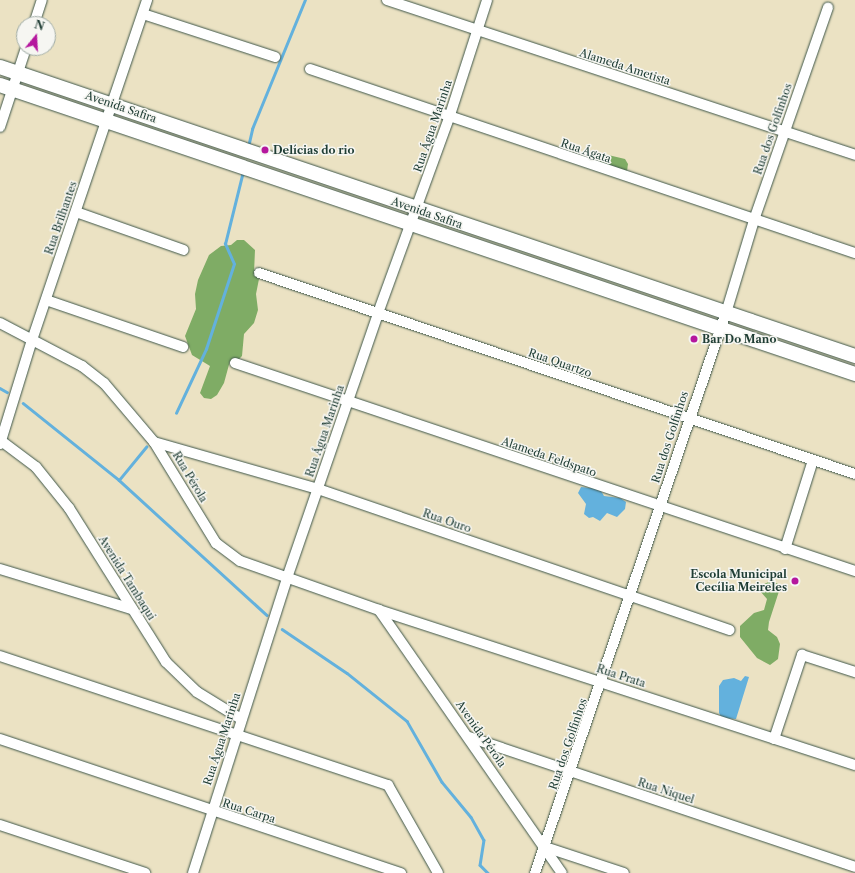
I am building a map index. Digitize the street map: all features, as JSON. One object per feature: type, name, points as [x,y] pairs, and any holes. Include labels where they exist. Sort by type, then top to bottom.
[{"type":"street","points":[[37,16],[42,0]]},
{"type":"street","name":"Rua Brilhantes","points":[[0,441],[32,340],[147,0]]},
{"type":"street","name":"Alameda Ametista","points":[[387,0],[478,32],[855,156]]},
{"type":"street","name":"Rua Água Marinha","points":[[193,873],[236,734],[287,578],[378,313],[415,216],[449,118],[478,32],[487,0]]},
{"type":"street","name":"Rua dos Golfinhos","points":[[535,873],[571,772],[688,419],[726,313],[754,220],[828,8]]},
{"type":"street","points":[[143,14],[275,57]]},
{"type":"street","points":[[0,127],[6,87],[18,72],[23,56]]},
{"type":"street","name":"Avenida Safira","points":[[0,67],[113,104],[258,155],[415,216],[719,329],[855,374]]},
{"type":"street","name":"Rua Ágata","points":[[310,70],[449,118],[855,253]]},
{"type":"street","name":"Avenida Safira","points":[[6,87],[253,170],[415,216],[726,313],[855,356]]},
{"type":"street","points":[[76,212],[184,250]]},
{"type":"street","name":"Rua Quartzo","points":[[258,273],[855,474]]},
{"type":"street","points":[[46,300],[183,347]]},
{"type":"street","name":"Rua Pérola","points":[[0,323],[82,366],[104,383],[154,442],[216,543],[240,561],[379,610]]},
{"type":"street","name":"Alameda Feldspato","points":[[235,363],[659,508],[855,571]]},
{"type":"street","name":"Avenida Tambaqui","points":[[0,441],[36,467],[69,508],[132,609],[172,667],[197,692],[241,719]]},
{"type":"street","name":"Rua Ouro","points":[[154,442],[318,490],[730,630]]},
{"type":"street","points":[[785,549],[813,460]]},
{"type":"street","points":[[0,569],[132,609]]},
{"type":"street","name":"Rua Prata","points":[[379,610],[855,765]]},
{"type":"street","name":"Avenida Pérola","points":[[379,610],[469,737],[562,873]]},
{"type":"street","points":[[774,739],[802,655],[855,672]]},
{"type":"street","points":[[0,656],[388,785],[438,873]]},
{"type":"street","name":"Rua Níquel","points":[[469,737],[855,866]]},
{"type":"street","name":"Rua Carpa","points":[[0,739],[401,873]]},
{"type":"street","points":[[0,825],[145,873]]},
{"type":"street","points":[[545,847],[624,873]]},
{"type":"green space","points":[[604,154],[625,159],[628,164],[627,171],[605,169],[599,159]]},
{"type":"green space","points":[[237,240],[244,240],[255,250],[254,273],[259,279],[256,294],[258,310],[254,323],[244,334],[242,356],[237,361],[230,361],[224,383],[217,395],[211,399],[204,398],[200,393],[210,366],[192,355],[185,336],[196,309],[195,294],[198,280],[209,255],[221,246],[231,245]]},
{"type":"green space","points":[[771,581],[781,585],[769,622],[768,630],[777,637],[780,644],[778,659],[770,665],[757,658],[740,637],[740,626],[754,613],[764,610],[767,599],[760,591],[764,584]]},
{"type":"water","points":[[581,487],[600,489],[604,496],[620,498],[626,502],[625,509],[617,517],[607,513],[600,521],[593,517],[589,518],[584,514],[586,504],[578,493]]},
{"type":"water","points":[[745,676],[749,677],[736,719],[722,718],[719,713],[719,686],[723,680],[734,678],[741,681]]},
{"type":"waterway","points":[[248,147],[252,129],[305,0]]},
{"type":"waterway","points":[[176,413],[206,349],[234,264],[225,244],[243,171]]},
{"type":"waterway","points":[[0,388],[7,392]]},
{"type":"waterway","points":[[23,403],[119,480],[267,615]]},
{"type":"waterway","points":[[119,480],[146,447]]},
{"type":"waterway","points":[[282,629],[347,673],[407,721],[442,782],[471,817],[484,840],[480,865],[488,873]]},
{"type":"place","name":"Delícias do rio","points":[[265,150]]},
{"type":"place","name":"Bar Do Mano","points":[[694,339]]},
{"type":"place","name":"Escola Municipal Cecília Meireles","points":[[795,581]]}]
